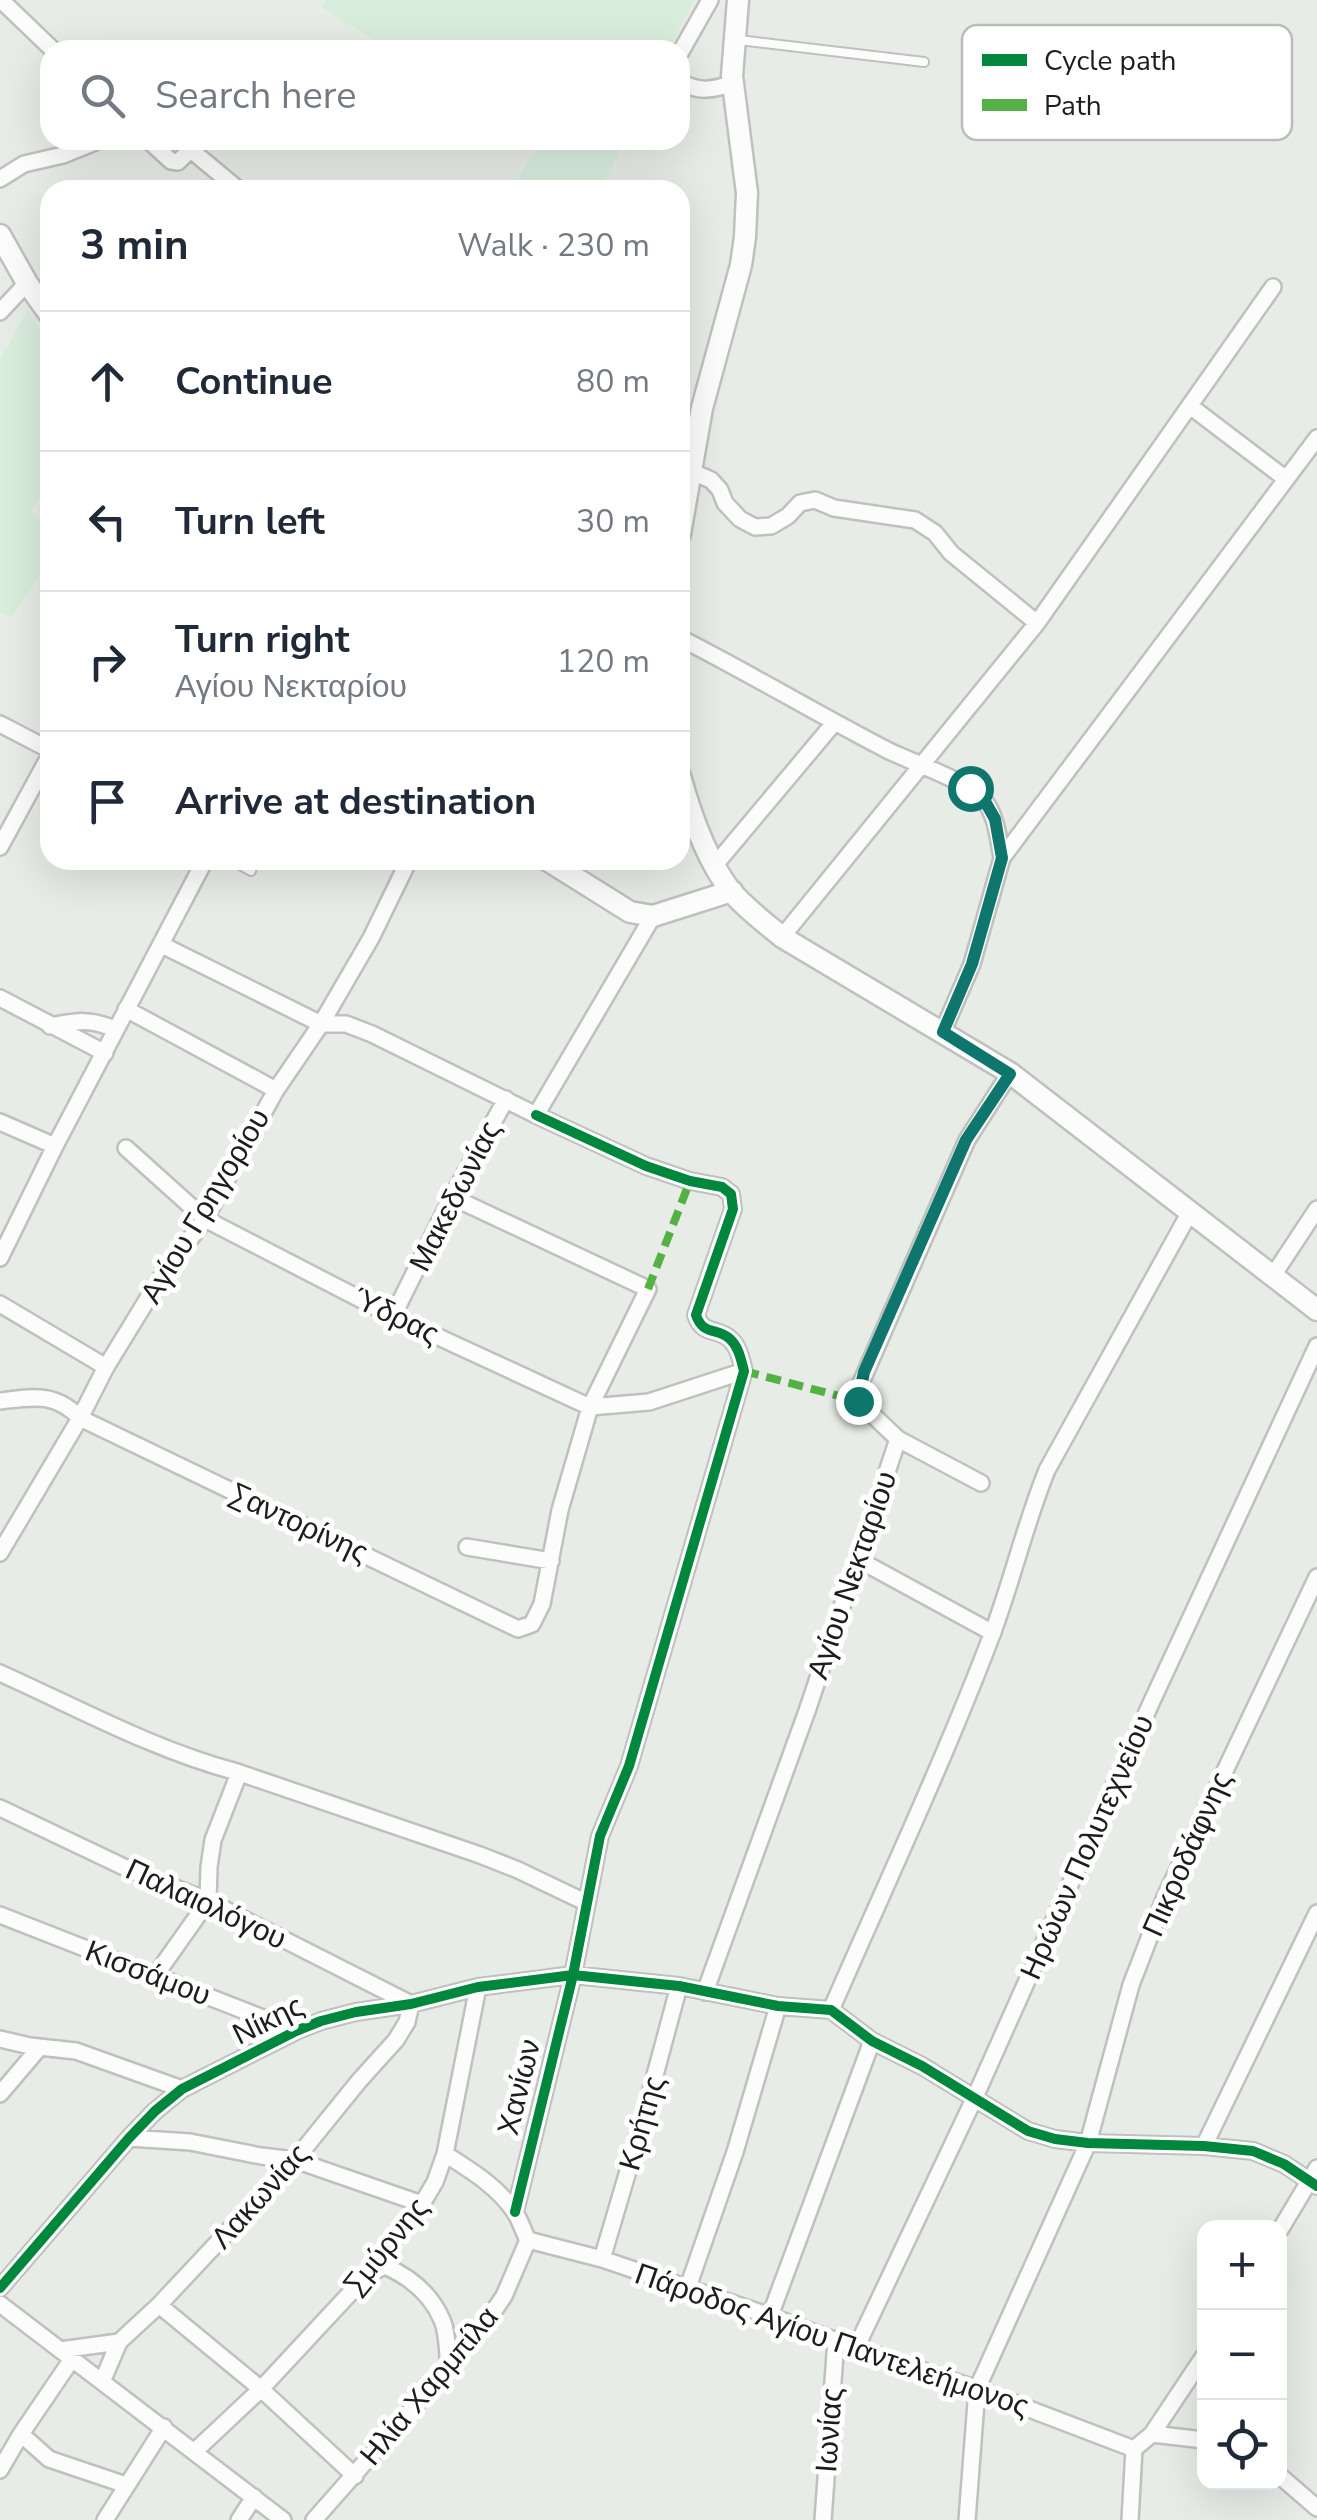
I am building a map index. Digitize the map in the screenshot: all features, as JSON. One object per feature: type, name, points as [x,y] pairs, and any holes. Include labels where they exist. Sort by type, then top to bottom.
[{"type":"street","points":[[1,0],[43,40]]},
{"type":"street","points":[[688,40],[710,0]]},
{"type":"street","points":[[738,0],[733,83],[746,193],[746,236],[690,471],[711,480],[740,520],[755,527],[771,526],[800,503],[815,500],[834,508],[915,520],[1037,623]]},
{"type":"street","points":[[690,87],[703,90],[733,83]]},
{"type":"street","points":[[0,180],[24,164],[75,150]]},
{"type":"street","points":[[159,150],[172,162],[178,162],[190,150]]},
{"type":"street","points":[[199,150],[222,180]]},
{"type":"street","points":[[0,235],[40,302]]},
{"type":"street","points":[[0,312],[27,283]]},
{"type":"street","points":[[782,937],[1037,623],[1274,288]]},
{"type":"street","points":[[1190,406],[1286,479]]},
{"type":"street","points":[[943,1032],[972,964],[1002,858],[1317,438]]},
{"type":"street","points":[[690,643],[983,798],[995,819],[1002,858]]},
{"type":"street","points":[[715,865],[834,722]]},
{"type":"street","points":[[0,724],[40,747]]},
{"type":"street","points":[[0,847],[40,772]]},
{"type":"street","points":[[690,809],[715,865],[748,910],[782,937],[1010,1074],[1317,1310]]},
{"type":"street","points":[[2,1251],[200,870]]},
{"type":"street","name":"Αγίου Γρηγορίου","points":[[0,1553],[106,1368],[158,1282],[204,1219],[276,1090],[371,938],[405,870]]},
{"type":"street","points":[[563,870],[630,912],[653,916],[732,892]]},
{"type":"street","name":"Μακεδωνίας","points":[[394,1316],[452,1197],[506,1099],[536,1115],[653,916]]},
{"type":"street","points":[[162,945],[320,1024],[346,1024],[372,1034],[506,1099]]},
{"type":"street","points":[[0,998],[105,1053]]},
{"type":"street","points":[[126,1010],[276,1090]]},
{"type":"street","points":[[50,1026],[101,1022],[116,1030]]},
{"type":"street","name":"Αγίου Νεκταρίου","points":[[705,1992],[898,1440],[858,1401],[860,1384],[966,1140],[1010,1074]]},
{"type":"street","points":[[536,1115],[646,1166],[722,1187],[731,1194],[732,1209],[696,1315],[698,1323],[733,1342],[744,1371],[650,1402],[590,1407]]},
{"type":"street","points":[[0,1122],[55,1146]]},
{"type":"street","name":"Ύδρας","points":[[126,1148],[204,1219],[394,1316],[590,1407]]},
{"type":"street","points":[[452,1197],[648,1288],[590,1407],[560,1510],[550,1561],[468,1547]]},
{"type":"street","points":[[1272,1277],[1317,1208]]},
{"type":"street","points":[[1190,1212],[1048,1470],[1030,1510],[993,1632],[830,2010],[872,2041],[975,2096],[1028,2131],[1055,2139],[1253,2152],[1314,2178],[1287,2220]]},
{"type":"street","points":[[0,1304],[106,1368]]},
{"type":"street","name":"Ηρώων Πολυτεχνείου","points":[[856,2348],[1317,1346]]},
{"type":"street","name":"Χανίων","points":[[514,2212],[572,1975],[600,1836],[629,1766],[744,1371]]},
{"type":"street","name":"Σαντορίνης","points":[[0,1401],[48,1398],[68,1406],[80,1418],[518,1629],[532,1624],[542,1604],[550,1561]]},
{"type":"street","points":[[898,1440],[981,1483]]},
{"type":"street","points":[[859,1560],[993,1632]]},
{"type":"street","name":"Πικροδάφνης","points":[[966,2520],[977,2389],[1088,2142],[1131,1985],[1165,1897],[1317,1577]]},
{"type":"street","points":[[0,1674],[131,1734],[208,1764],[480,1855],[587,1903]]},
{"type":"street","points":[[155,1976],[208,1902],[214,1840],[237,1772]]},
{"type":"street","name":"Παλαιολόγου","points":[[0,1808],[208,1902],[411,2004]]},
{"type":"street","points":[[1204,2146],[1317,1913]]},
{"type":"street","name":"Κισσάμου","points":[[0,1915],[296,2031]]},
{"type":"street","name":"Νίκης","points":[[0,2288],[155,2110],[182,2090],[321,2021],[478,1987],[572,1975],[679,1986],[778,2006],[830,2010]]},
{"type":"street","name":"Κρήτης","points":[[602,2259],[679,1986]]},
{"type":"street","name":"Σμύρνης","points":[[195,2451],[260,2389],[366,2274],[422,2204],[446,2154],[478,1987]]},
{"type":"street","name":"Λακωνίας","points":[[102,2382],[120,2342],[295,2160],[396,2040],[411,2004]]},
{"type":"street","points":[[687,2290],[736,2152],[778,2006]]},
{"type":"street","points":[[0,2039],[76,2051],[182,2090]]},
{"type":"street","points":[[770,2316],[872,2041]]},
{"type":"street","points":[[0,2094],[40,2047]]},
{"type":"street","points":[[129,2138],[190,2142],[295,2160],[422,2204]]},
{"type":"street","points":[[446,2154],[481,2177],[514,2212],[528,2240]]},
{"type":"street","name":"Πάροδος Αγίου Παντελεήμονος","points":[[528,2240],[602,2259],[770,2316],[1134,2449]]},
{"type":"street","name":"Ηλία Χαρμπίλα","points":[[314,2520],[490,2318],[528,2240]]},
{"type":"street","points":[[366,2274],[385,2266],[406,2275],[427,2296],[443,2322],[449,2367]]},
{"type":"street","points":[[0,2304],[283,2520]]},
{"type":"street","points":[[159,2305],[260,2389],[354,2476]]},
{"type":"street","name":"Ιωνίας","points":[[824,2520],[836,2340]]},
{"type":"street","points":[[0,2470],[66,2354],[120,2342]]},
{"type":"street","points":[[1130,2520],[1134,2449],[1152,2434],[1197,2366]]},
{"type":"street","points":[[105,2520],[164,2428]]},
{"type":"street","points":[[21,2434],[50,2459],[126,2486]]},
{"type":"street","points":[[1152,2434],[1197,2439]]},
{"type":"street","points":[[1287,2482],[1317,2508]]},
{"type":"street","points":[[240,2520],[254,2498]]},
{"type":"lane","points":[[734,39],[924,62]]},
{"type":"green space","points":[[326,0],[694,0],[674,40],[374,40],[321,7]]},
{"type":"green space","points":[[534,150],[620,150],[605,180],[517,180]]},
{"type":"green space","points":[[27,311],[40,329],[40,496],[30,513],[40,520],[40,575],[11,618],[0,612],[0,360]]},
{"type":"marked path","points":[[648,1289],[690,1181]]},
{"type":"marked path","points":[[744,1371],[858,1401]]},
{"type":"cycle path","points":[[515,2212],[573,1975],[600,1836],[629,1766],[744,1371],[733,1342],[706,1329],[696,1315],[733,1209],[731,1194],[722,1187],[646,1166],[536,1115]]},
{"type":"cycle path","points":[[0,2288],[129,2138],[182,2089],[321,2021],[478,1987],[573,1975],[679,1986],[778,2006],[831,2010],[872,2041],[922,2066],[1028,2131],[1088,2143],[1253,2151],[1284,2164],[1317,2186]]},
{"type":"route","points":[[858,1401],[864,1372],[966,1140],[1010,1074],[943,1032],[972,964],[1002,858],[995,819],[983,798],[970,788]]}]
